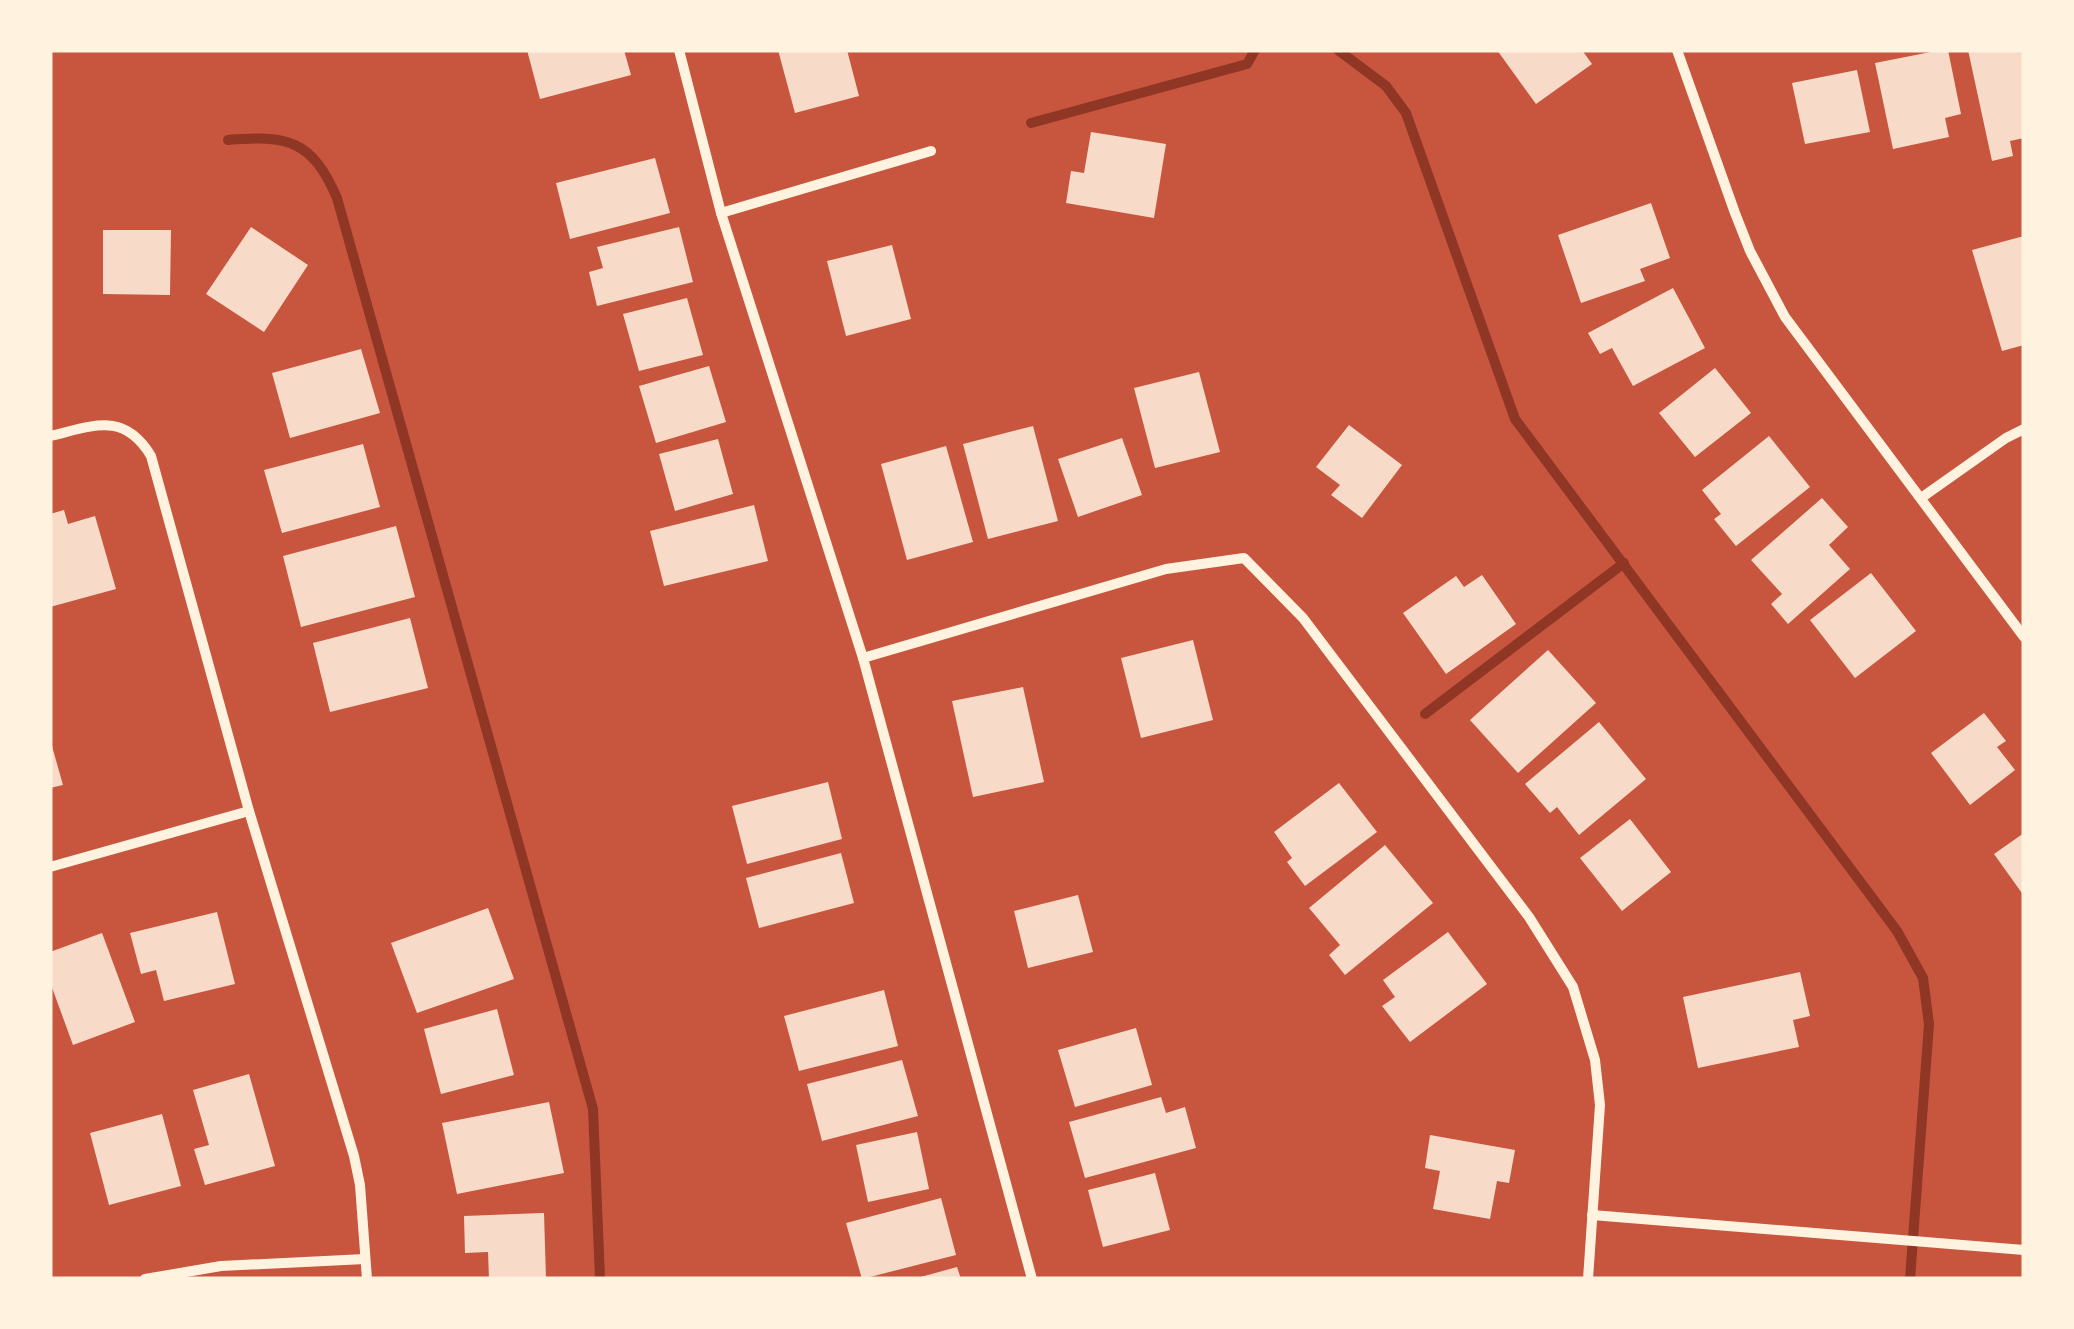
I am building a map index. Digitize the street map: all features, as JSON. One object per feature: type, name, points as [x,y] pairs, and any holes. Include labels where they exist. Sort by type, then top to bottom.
[{"type":"street","points":[[678,50],[721,212],[863,658],[1032,1279]]},
{"type":"street","points":[[1678,50],[1735,214],[1766,284],[1786,317],[2024,637]]},
{"type":"street","points":[[721,212],[932,151]]},
{"type":"street","points":[[50,436],[100,425],[129,430],[151,456],[250,811],[354,1156],[367,1279]]},
{"type":"street","points":[[1921,498],[2024,429]]},
{"type":"street","points":[[863,658],[1166,569],[1244,558],[1303,618],[1530,917],[1572,987],[1595,1060],[1600,1105],[1588,1279]]},
{"type":"street","points":[[50,867],[250,811]]},
{"type":"street","points":[[1592,1215],[2024,1250]]},
{"type":"street","points":[[146,1279],[220,1266],[365,1259]]},
{"type":"building","points":[[527,50],[624,50],[631,75],[540,99]]},
{"type":"building","points":[[778,50],[847,50],[859,96],[795,113]]},
{"type":"building","points":[[1497,50],[1582,50],[1592,64],[1536,104]]},
{"type":"building","points":[[1948,50],[1961,114],[1945,118],[1949,137],[1893,149],[1875,63]]},
{"type":"building","points":[[1968,50],[2024,50],[2024,138],[2010,141],[2013,156],[1992,161]]},
{"type":"building","points":[[1857,70],[1870,132],[1805,144],[1792,83]]},
{"type":"building","points":[[1091,132],[1166,144],[1154,218],[1066,203],[1071,171],[1084,173]]},
{"type":"building","points":[[655,158],[670,213],[570,239],[556,183]]},
{"type":"building","points":[[1651,203],[1670,258],[1640,269],[1645,281],[1581,303],[1558,235]]},
{"type":"building","points":[[251,227],[308,265],[264,332],[206,294]]},
{"type":"building","points":[[679,227],[693,282],[597,306],[589,272],[603,268],[597,247]]},
{"type":"building","points":[[103,230],[171,230],[170,295],[103,294]]},
{"type":"building","points":[[2024,236],[2024,345],[2002,351],[1972,250]]},
{"type":"building","points":[[892,245],[911,319],[846,336],[827,261]]},
{"type":"building","points":[[1673,288],[1705,348],[1633,386],[1612,348],[1600,354],[1588,333]]},
{"type":"building","points":[[687,298],[703,355],[639,371],[623,314]]},
{"type":"building","points":[[361,349],[380,413],[290,438],[272,373]]},
{"type":"building","points":[[709,366],[726,422],[656,443],[639,386]]},
{"type":"building","points":[[1715,368],[1751,413],[1695,457],[1659,413]]},
{"type":"building","points":[[1199,372],[1220,452],[1155,468],[1134,388]]},
{"type":"building","points":[[1349,425],[1402,465],[1362,518],[1331,495],[1340,485],[1316,467]]},
{"type":"building","points":[[1033,426],[1058,521],[988,539],[963,444]]},
{"type":"building","points":[[1769,436],[1810,487],[1736,546],[1714,519],[1721,514],[1702,490]]},
{"type":"building","points":[[1122,438],[1142,495],[1078,517],[1058,459]]},
{"type":"building","points":[[718,439],[733,494],[675,511],[659,454]]},
{"type":"building","points":[[363,444],[380,507],[282,533],[264,470]]},
{"type":"building","points":[[946,446],[973,542],[907,560],[881,464]]},
{"type":"building","points":[[1822,498],[1848,527],[1829,545],[1850,569],[1788,624],[1771,604],[1782,594],[1751,560]]},
{"type":"building","points":[[754,505],[768,561],[664,586],[650,531]]},
{"type":"building","points":[[64,510],[68,524],[95,516],[116,589],[50,607],[50,514]]},
{"type":"building","points":[[396,526],[415,597],[301,627],[283,556]]},
{"type":"building","points":[[1871,573],[1916,631],[1855,678],[1810,620]]},
{"type":"building","points":[[1482,575],[1516,624],[1446,674],[1403,613],[1456,576],[1464,587]]},
{"type":"building","points":[[410,618],[428,688],[330,712],[313,643]]},
{"type":"building","points":[[1193,640],[1213,720],[1141,738],[1121,658]]},
{"type":"building","points":[[1548,650],[1596,703],[1518,773],[1470,720]]},
{"type":"building","points":[[1023,687],[1044,782],[973,797],[952,701]]},
{"type":"building","points":[[1984,713],[2006,741],[1997,747],[2015,770],[1970,805],[1931,753]]},
{"type":"building","points":[[1599,722],[1646,779],[1579,835],[1557,807],[1550,813],[1525,784]]},
{"type":"building","points":[[50,739],[63,785],[50,788]]},
{"type":"building","points":[[828,782],[842,839],[747,864],[732,806]]},
{"type":"building","points":[[1339,783],[1377,832],[1305,886],[1287,862],[1292,858],[1274,832]]},
{"type":"building","points":[[1630,819],[1671,872],[1622,911],[1580,858]]},
{"type":"building","points":[[2024,833],[2024,896],[1994,854]]},
{"type":"building","points":[[1385,845],[1433,903],[1345,975],[1329,955],[1340,945],[1309,908]]},
{"type":"building","points":[[841,853],[854,903],[759,928],[746,878]]},
{"type":"building","points":[[1078,895],[1093,952],[1028,968],[1014,911]]},
{"type":"building","points":[[488,908],[514,979],[417,1013],[391,943]]},
{"type":"building","points":[[217,912],[235,984],[164,1001],[156,970],[141,974],[130,933]]},
{"type":"building","points":[[1448,932],[1487,984],[1410,1042],[1382,1006],[1395,997],[1383,980]]},
{"type":"building","points":[[102,933],[135,1022],[73,1045],[50,982],[50,952]]},
{"type":"building","points":[[1800,972],[1810,1016],[1793,1020],[1799,1047],[1698,1068],[1683,997]]},
{"type":"building","points":[[884,990],[898,1046],[799,1071],[784,1016]]},
{"type":"building","points":[[497,1009],[514,1075],[441,1094],[424,1029]]},
{"type":"building","points":[[1136,1028],[1152,1085],[1075,1107],[1058,1050]]},
{"type":"building","points":[[902,1060],[918,1116],[822,1141],[807,1084]]},
{"type":"building","points":[[249,1074],[275,1166],[205,1185],[194,1149],[209,1145],[193,1090]]},
{"type":"building","points":[[1161,1097],[1166,1113],[1185,1107],[1196,1148],[1085,1178],[1069,1122]]},
{"type":"building","points":[[549,1102],[564,1173],[457,1194],[442,1123]]},
{"type":"building","points":[[162,1114],[181,1186],[109,1205],[90,1133]]},
{"type":"building","points":[[917,1132],[929,1189],[868,1202],[856,1145]]},
{"type":"building","points":[[1430,1135],[1515,1150],[1509,1183],[1497,1181],[1490,1219],[1433,1209],[1440,1171],[1425,1168]]},
{"type":"building","points":[[1155,1173],[1170,1230],[1103,1247],[1088,1190]]},
{"type":"building","points":[[941,1198],[956,1255],[862,1279],[846,1223]]},
{"type":"building","points":[[544,1213],[546,1279],[489,1279],[488,1252],[465,1253],[464,1216]]},
{"type":"building","points":[[957,1267],[961,1279],[917,1279],[917,1278]]},
{"type":"waterway","points":[[1031,123],[1247,64],[1255,50]]},
{"type":"waterway","points":[[1338,50],[1386,86],[1406,113],[1515,419],[1897,931],[1923,978],[1929,1024],[1910,1279]]},
{"type":"waterway","points":[[228,140],[267,139],[296,145],[318,164],[337,198],[593,1109],[600,1279]]},
{"type":"waterway","points":[[1425,714],[1624,563]]}]
